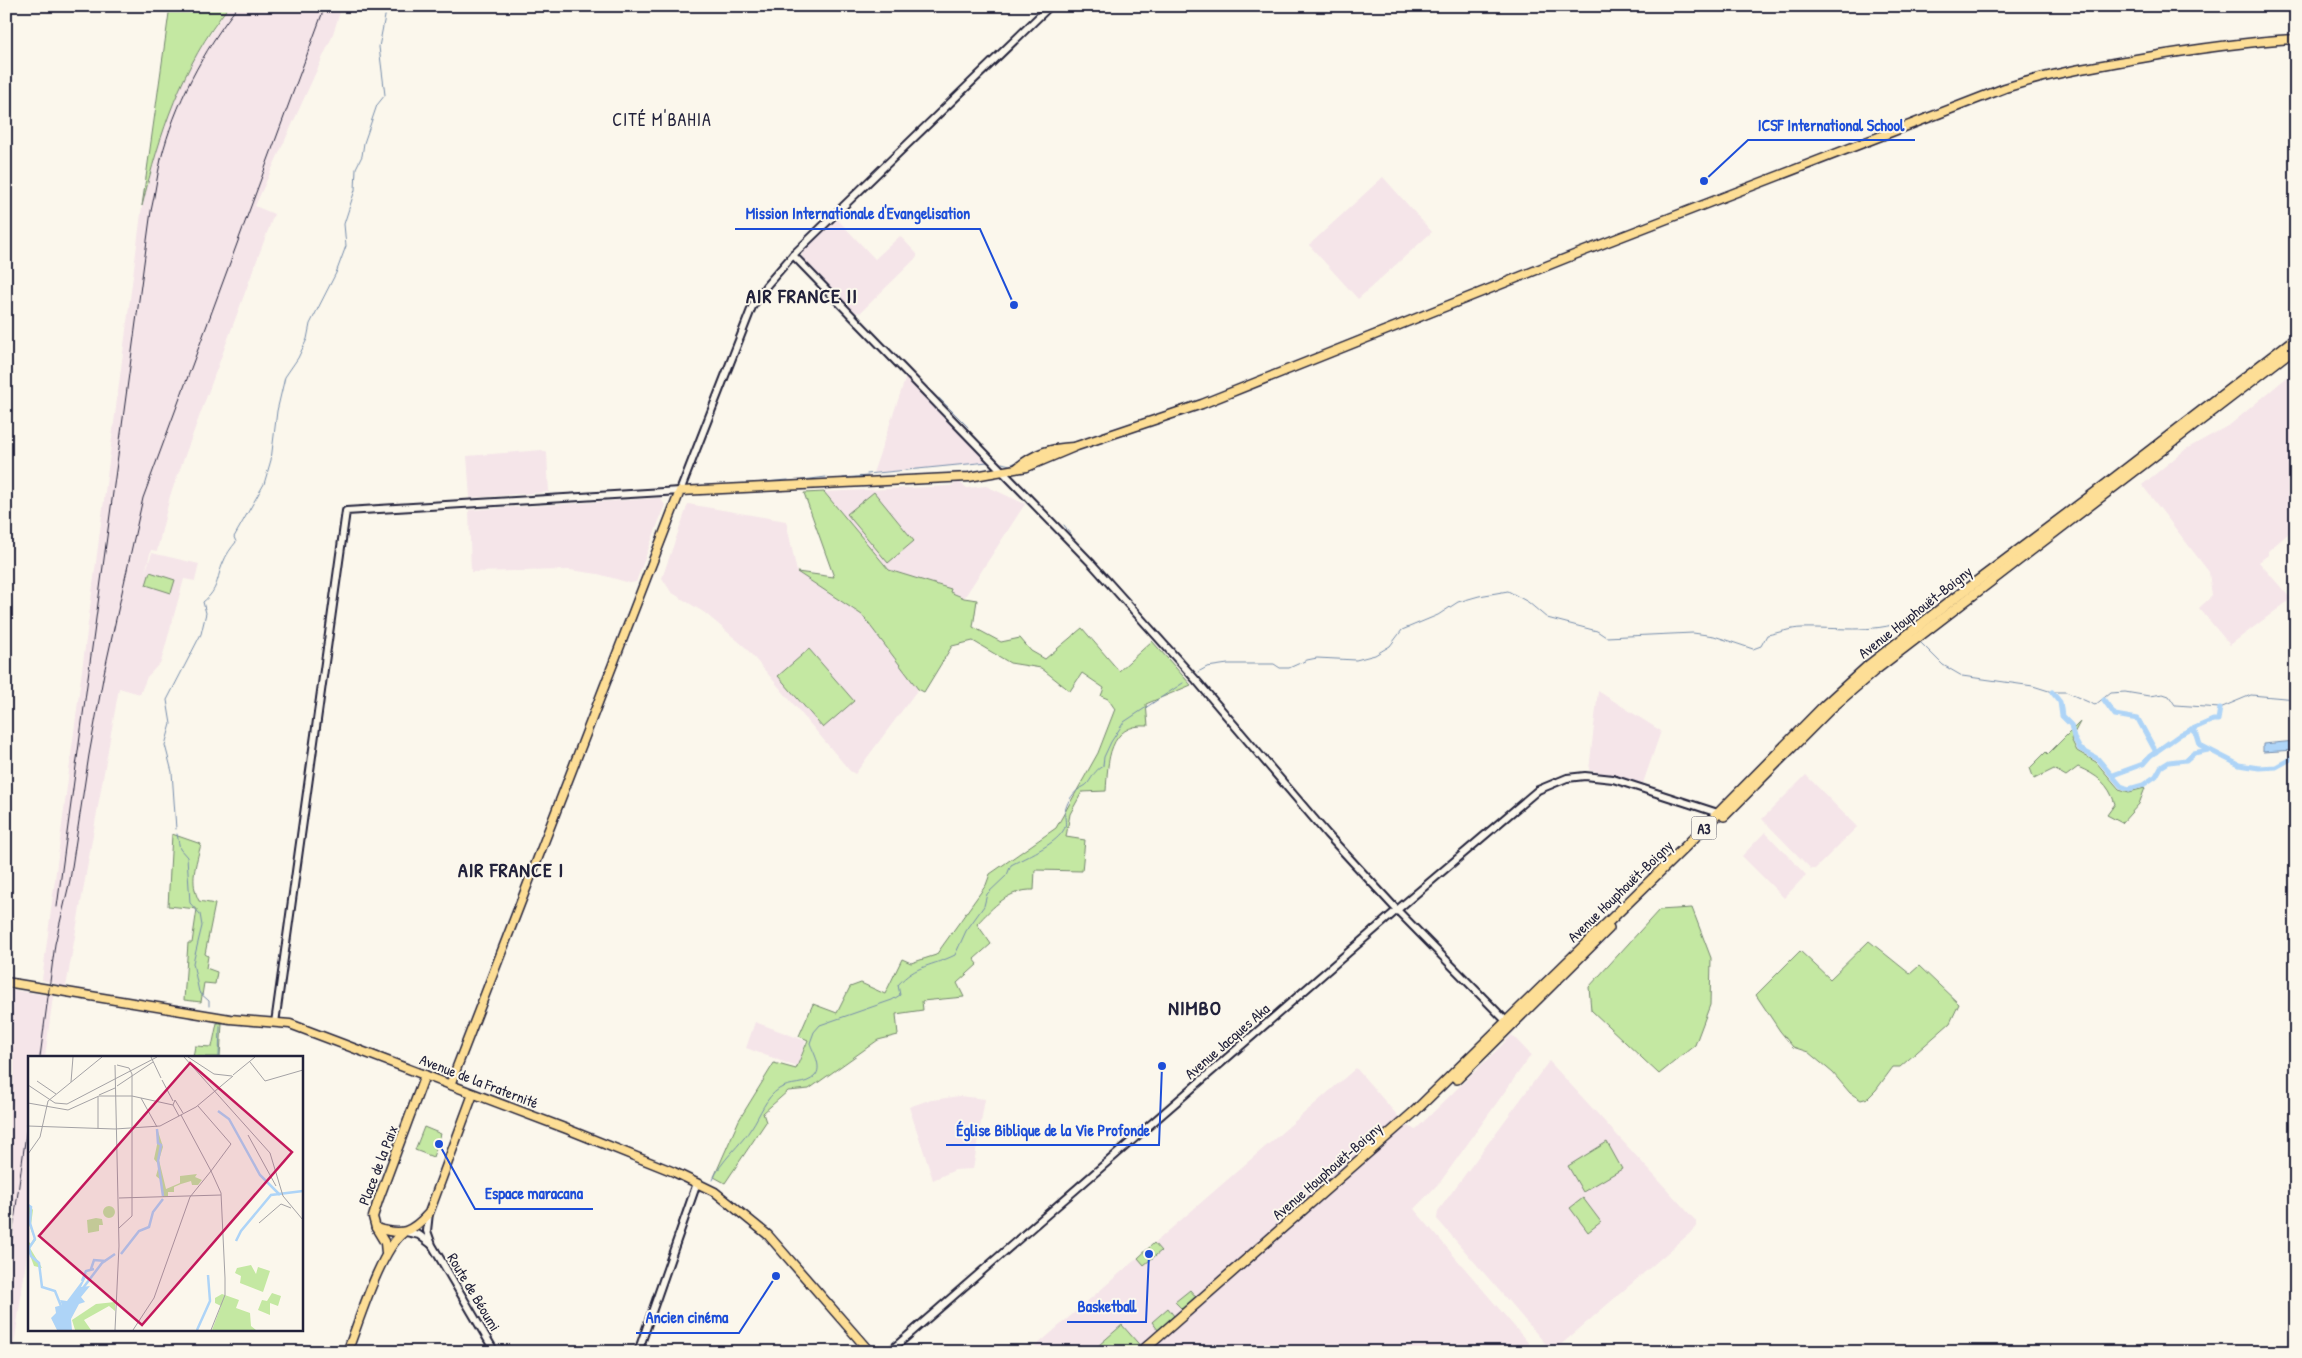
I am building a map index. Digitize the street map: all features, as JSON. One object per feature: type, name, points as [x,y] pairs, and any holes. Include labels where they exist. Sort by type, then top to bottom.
[{"type":"highway","name":"Avenue Houphouët-Boigny","points":[[1721,814],[1825,705],[1869,665],[2296,338]]},
{"type":"highway","name":"Avenue Houphouët-Boigny","points":[[1150,1352],[1403,1130],[1721,814],[1830,710],[1874,671],[2296,347]]},
{"type":"highway","name":"Avenue Houphouët-Boigny","points":[[1142,1352],[1391,1133],[1509,1024]]},
{"type":"main road","points":[[450,1085],[680,491],[969,477],[1003,470],[1015,470],[1035,455],[1047,450],[1077,446],[1207,402],[1574,255],[2005,88],[2070,70],[2195,48],[2296,39]]},
{"type":"main road","name":"Avenue de la Fraternité","points":[[6,982],[230,1019],[290,1024],[567,1129],[697,1183],[715,1192],[768,1235],[870,1352]]},
{"type":"main road","name":"Place de la Paix","points":[[405,1233],[376,1228],[373,1217],[426,1075]]},
{"type":"main road","points":[[347,1352],[386,1255],[395,1240],[417,1226],[430,1213],[473,1094]]},
{"type":"main road","points":[[376,1228],[385,1243],[386,1255]]},
{"type":"street","points":[[275,1023],[346,511],[680,491],[752,307],[766,286],[793,255],[1050,6]]},
{"type":"street","points":[[793,255],[1003,470],[1113,587],[1327,834],[1396,910],[1509,1024]]},
{"type":"street","name":"Avenue Jacques Aka","points":[[888,1352],[1396,910],[1538,790],[1567,778],[1585,776],[1613,779],[1721,814]]},
{"type":"street","points":[[638,1352],[697,1183]]},
{"type":"street","name":"Route de Béoumi","points":[[430,1213],[427,1231],[432,1245],[495,1352]]},
{"type":"street","name":"Route de Béoumi","points":[[405,1233],[419,1236],[432,1245]]},
{"type":"shaded area","points":[[229,6],[342,6],[332,37],[255,206],[274,214],[170,496],[157,551],[151,550],[145,573],[152,553],[199,564],[195,581],[184,579],[161,662],[147,677],[140,694],[119,688],[66,987],[42,980],[142,206],[164,124],[178,89],[194,59]]},
{"type":"shaded area","points":[[1383,177],[1432,232],[1358,299],[1309,245]]},
{"type":"shaded area","points":[[837,219],[875,259],[900,236],[917,254],[917,257],[860,313],[855,312],[802,257],[802,253]]},
{"type":"shaded area","points":[[908,371],[993,462],[873,473]]},
{"type":"shaded area","points":[[2292,373],[2296,375],[2296,527],[2268,551],[2268,555],[2259,562],[2291,599],[2230,645],[2199,608],[2212,596],[2209,572],[2142,485],[2186,449],[2231,424]]},
{"type":"shaded area","points":[[542,450],[547,453],[549,492],[470,498],[467,456]]},
{"type":"shaded area","points":[[959,482],[967,488],[986,486],[1025,504],[964,598],[950,592],[951,589],[889,570],[824,492],[950,486]]},
{"type":"shaded area","points":[[660,498],[665,505],[636,582],[630,583],[598,574],[570,570],[471,572],[469,510]]},
{"type":"shaded area","points":[[688,504],[786,521],[797,572],[862,615],[918,689],[855,774],[850,771],[745,647],[705,613],[671,592],[662,578]]},
{"type":"shaded area","points":[[1598,691],[1661,731],[1643,783],[1589,770]]},
{"type":"shaded area","points":[[1806,775],[1857,827],[1815,869],[1811,869],[1762,819]]},
{"type":"shaded area","points":[[1765,832],[1806,875],[1784,898],[1742,856]]},
{"type":"shaded area","points":[[6,989],[53,996],[45,1056],[28,1056],[28,1248],[13,1352],[6,1352]]},
{"type":"shaded area","points":[[755,1022],[806,1041],[797,1067],[746,1048]]},
{"type":"shaded area","points":[[1512,1035],[1531,1055],[1441,1181],[1414,1209],[1536,1352],[1029,1352],[1356,1068],[1404,1123],[1415,1130]]},
{"type":"shaded area","points":[[1549,1061],[1696,1221],[1696,1228],[1557,1348],[1550,1349],[1437,1219],[1438,1211]]},
{"type":"shaded area","points":[[959,1096],[985,1099],[973,1169],[955,1170],[933,1180],[909,1107],[926,1101]]},
{"type":"green space","points":[[170,6],[229,6],[212,29],[198,53],[174,102],[156,153],[142,206]]},
{"type":"green space","points":[[824,492],[889,570],[951,589],[950,592],[964,598],[977,600],[973,627],[1001,642],[1020,638],[1031,651],[1045,659],[1082,628],[1119,671],[1152,641],[1191,685],[1146,704],[1148,726],[1135,727],[1125,731],[1113,746],[1108,768],[1106,791],[1082,792],[1070,814],[1066,837],[1085,840],[1082,871],[1035,870],[1034,890],[1017,892],[1002,900],[977,924],[991,944],[974,959],[978,964],[957,983],[964,997],[922,1001],[923,1010],[896,1014],[898,1035],[878,1040],[809,1089],[788,1091],[763,1113],[766,1122],[725,1183],[714,1177],[739,1120],[774,1063],[796,1069],[808,1040],[799,1036],[813,1004],[837,1013],[850,987],[861,983],[885,994],[902,959],[911,963],[936,955],[986,885],[990,874],[1056,828],[1098,753],[1115,709],[1108,699],[1101,696],[1104,688],[1082,673],[1070,691],[1041,668],[1010,663],[973,641],[952,646],[924,692],[918,689],[862,615],[797,572],[834,577],[804,493]]},
{"type":"green space","points":[[874,492],[914,541],[888,563],[847,514]]},
{"type":"green space","points":[[150,572],[175,580],[171,593],[146,585]]},
{"type":"green space","points":[[809,649],[854,701],[823,728],[778,676]]},
{"type":"green space","points":[[2080,722],[2071,739],[2077,751],[2096,762],[2119,789],[2129,792],[2145,788],[2139,804],[2122,823],[2107,815],[2115,804],[2106,786],[2085,770],[2078,767],[2066,776],[2054,769],[2034,779],[2030,768],[2046,752],[2048,754]]},
{"type":"green space","points":[[172,834],[201,844],[194,873],[194,887],[199,901],[215,904],[205,954],[208,956],[206,968],[217,972],[215,984],[204,983],[201,1002],[184,1000],[188,943],[192,943],[197,909],[168,906]]},
{"type":"green space","points":[[1692,908],[1711,958],[1710,1005],[1695,1045],[1659,1074],[1591,1010],[1589,987],[1659,910]]},
{"type":"green space","points":[[1869,941],[1910,974],[1919,966],[1959,1004],[1950,1023],[1900,1067],[1893,1067],[1876,1090],[1868,1098],[1861,1100],[1850,1093],[1833,1073],[1808,1052],[1793,1047],[1756,995],[1800,951],[1830,979]]},
{"type":"green space","points":[[217,1023],[222,1023],[220,1056],[193,1056],[195,1046],[212,1047]]},
{"type":"green space","points":[[424,1127],[441,1134],[433,1157],[415,1150]]},
{"type":"green space","points":[[1607,1142],[1622,1169],[1583,1192],[1568,1166]]},
{"type":"green space","points":[[1583,1198],[1601,1222],[1588,1232],[1570,1208]]},
{"type":"green space","points":[[1154,1243],[1161,1251],[1144,1265],[1138,1258]]},
{"type":"green space","points":[[1190,1290],[1196,1297],[1182,1309],[1175,1302]]},
{"type":"green space","points":[[1168,1308],[1174,1316],[1158,1330],[1152,1322]]},
{"type":"green space","points":[[1122,1325],[1144,1350],[1091,1352]]},
{"type":"water","points":[[2296,741],[2296,750],[2263,752],[2263,744]]},
{"type":"waterway","points":[[176,829],[172,772],[165,745],[171,724],[167,700],[201,634],[206,613],[203,602],[215,588],[224,560],[236,542],[234,537],[264,484],[271,460],[277,411],[285,377],[298,358],[307,339],[310,324],[336,273],[346,246],[344,224],[355,190],[356,168],[362,156],[364,143],[377,105],[385,95],[379,47],[387,6]]},
{"type":"waterway","points":[[939,398],[968,427]]},
{"type":"waterway","points":[[1010,465],[1021,460]]},
{"type":"waterway","points":[[867,474],[988,462]]},
{"type":"waterway","points":[[1002,463],[1010,465]]},
{"type":"waterway","points":[[843,478],[868,476]]},
{"type":"waterway","points":[[795,481],[826,477]]},
{"type":"waterway","points":[[742,484],[788,480]]},
{"type":"waterway","points":[[1064,525],[1072,536]]},
{"type":"waterway","points":[[1198,672],[1207,667],[1228,664],[1274,664],[1280,668],[1289,668],[1317,658],[1356,660],[1375,655],[1390,646],[1402,630],[1438,615],[1458,602],[1508,591],[1528,602],[1547,618],[1597,631],[1606,637],[1693,633],[1714,636],[1753,649],[1761,646],[1767,635],[1793,629],[1867,629],[1904,621]]},
{"type":"waterway","points":[[1921,643],[1943,665],[1962,676],[2033,686],[2052,692],[2066,692],[2095,705],[2110,693],[2125,692],[2149,696],[2163,694],[2169,696],[2175,705],[2220,708],[2251,695],[2296,699]]},
{"type":"waterway","points":[[713,1180],[720,1167],[748,1133],[774,1092],[783,1087],[807,1081],[815,1076],[818,1064],[810,1043],[814,1032],[820,1025],[892,1000],[900,995],[898,985],[904,978],[911,973],[955,955],[966,931],[984,906],[987,894],[1007,875],[1011,865],[1047,846],[1063,831],[1066,824],[1066,809],[1070,799],[1103,766],[1104,757],[1111,742],[1124,722],[1183,683]]},
{"type":"waterway","points":[[2052,692],[2060,702],[2062,716],[2071,725],[2074,738],[2080,749],[2098,759],[2121,786],[2129,789],[2143,785],[2156,776],[2161,767],[2169,762],[2186,760],[2194,753],[2208,750]]},
{"type":"waterway","points":[[2104,700],[2115,715],[2138,719],[2156,752]]},
{"type":"waterway","points":[[2113,775],[2143,764],[2150,756],[2181,734],[2213,720],[2218,720],[2220,708]]},
{"type":"waterway","points":[[2191,729],[2197,735],[2200,745],[2239,765],[2259,768],[2276,767],[2296,756]]},
{"type":"waterway","points":[[177,834],[180,849],[187,857],[190,903],[200,914],[202,926],[193,963],[199,992],[209,1001],[209,1006]]},
{"type":"waterway","points":[[219,1056],[220,1026]]},
{"type":"railway","points":[[57,907],[151,211],[160,165],[167,138],[182,98],[213,41],[238,6]]},
{"type":"railway","points":[[40,1056],[55,944],[70,880],[89,755],[104,673],[143,498],[325,6]]},
{"type":"railway","points":[[6,1280],[28,1119]]},
{"type":"railway","points":[[6,1306],[11,1274]]},
{"type":"place","name":"ICSF International School","points":[[1704,181]]},
{"type":"place","name":"Mission Internationale d'Evangelisation","points":[[1014,305]]},
{"type":"place","name":"Église Biblique de la Vie Profonde","points":[[1162,1066]]},
{"type":"place","name":"Espace maracana","points":[[439,1144]]},
{"type":"place","name":"Basketball","points":[[1149,1254]]},
{"type":"place","name":"Ancien cinéma","points":[[776,1276]]},
{"type":"district","name":"CITÉ M'BAHIA","points":[[662,119]]},
{"type":"district","name":"AIR FRANCE II","points":[[802,295]]},
{"type":"district","name":"AIR FRANCE I","points":[[511,869]]},
{"type":"district","name":"NIMBO","points":[[1195,1007]]}]
